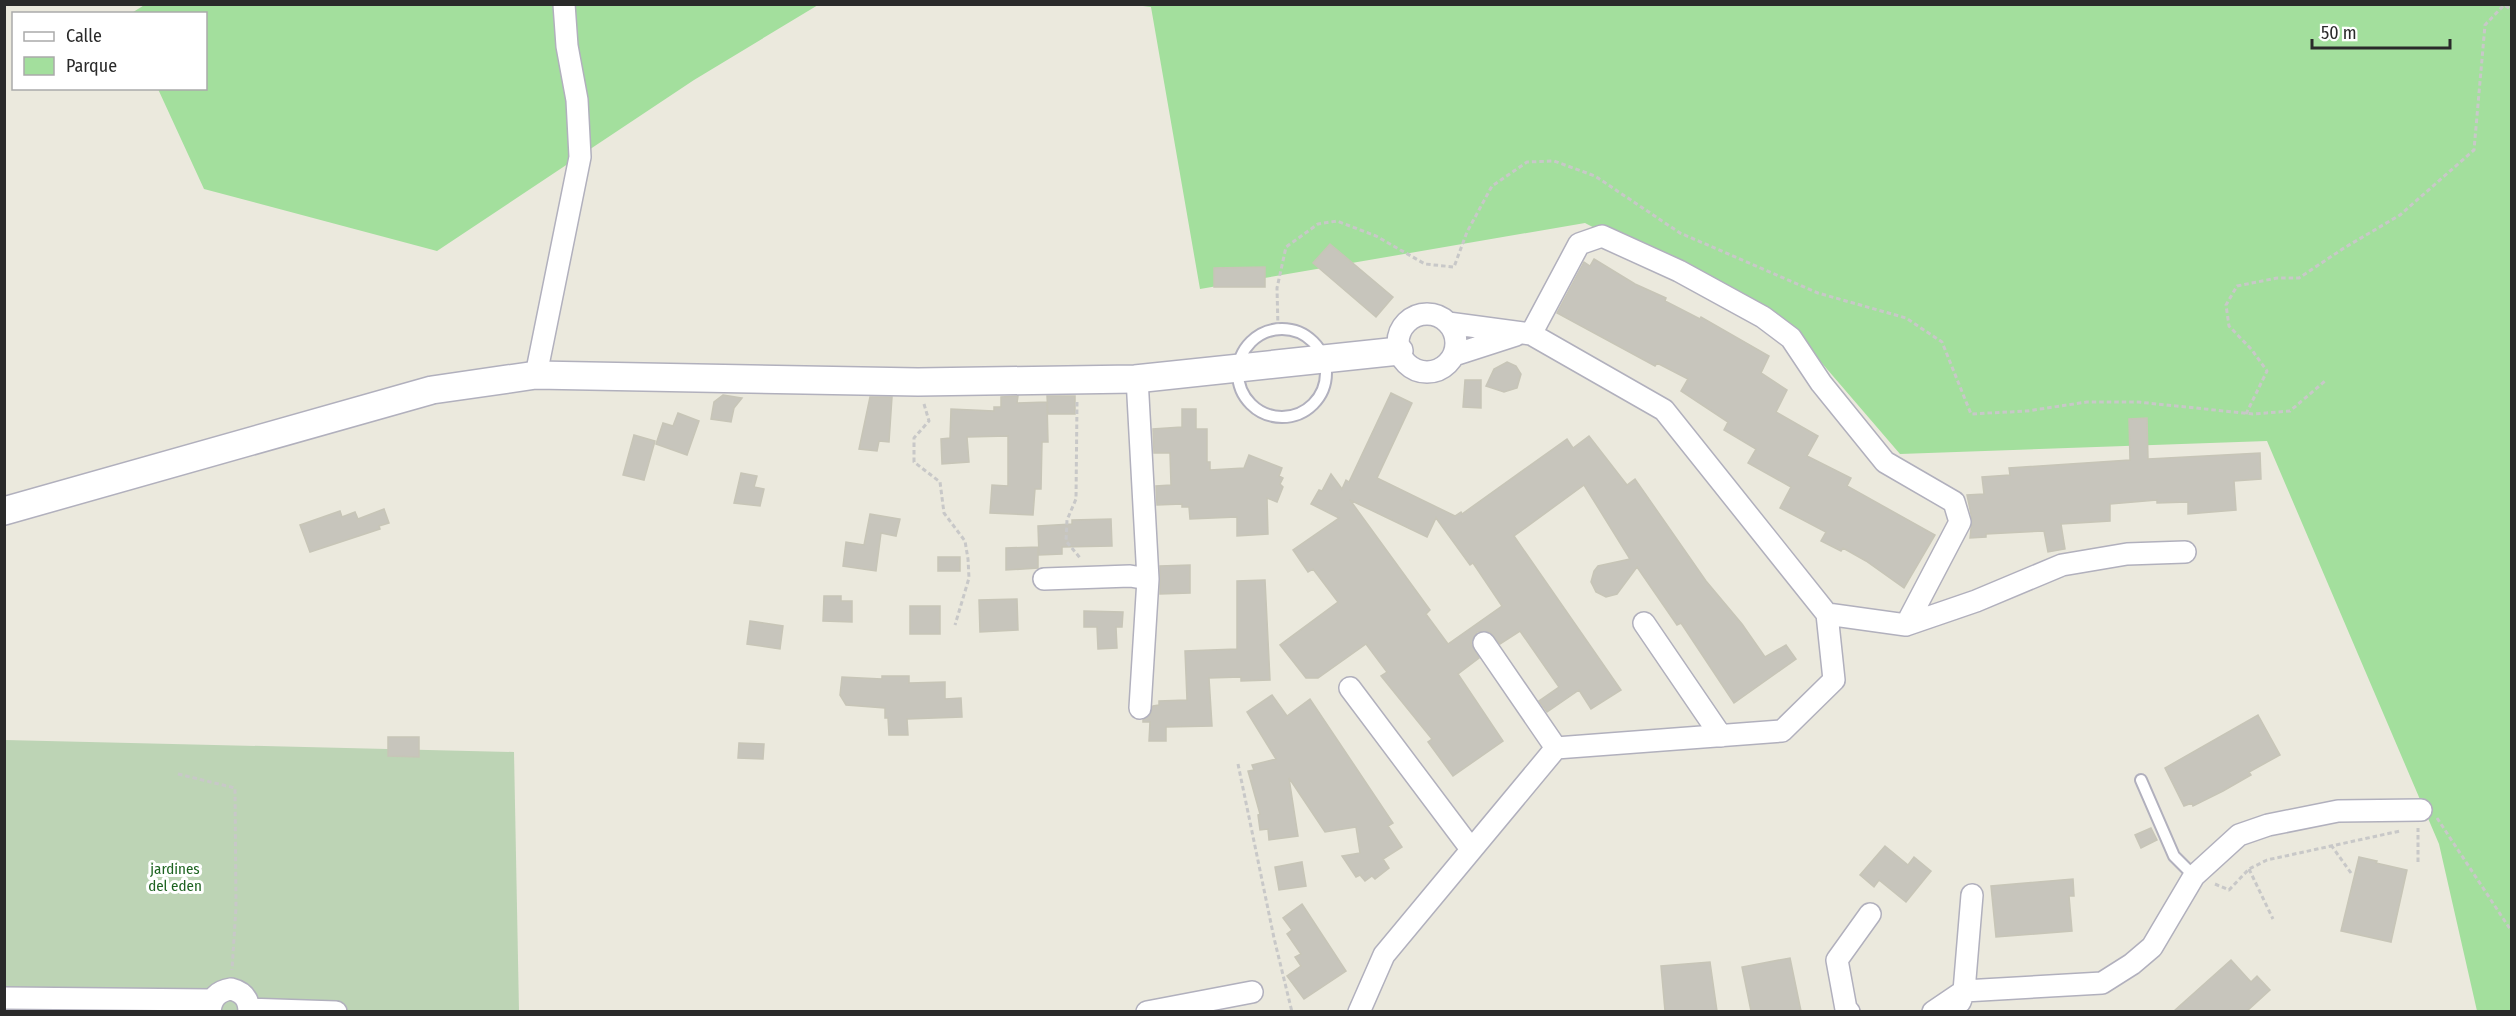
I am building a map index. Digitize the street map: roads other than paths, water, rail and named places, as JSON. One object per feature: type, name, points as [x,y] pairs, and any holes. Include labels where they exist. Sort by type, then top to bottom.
[{"type":"street","points":[[536,375],[580,157],[577,100],[567,46],[564,4]]},
{"type":"street","points":[[1454,355],[1456,337],[1448,323],[1441,318],[1425,315],[1409,321],[1400,334],[1399,351],[1409,366],[1425,372],[1443,368],[1454,355],[1526,334],[1579,244],[1602,236],[1679,271],[1763,316],[1791,338],[1821,383],[1885,462],[1954,502],[1960,522],[1906,625]]},
{"type":"street","points":[[1359,1011],[1384,955],[1556,748],[1782,731],[1834,680],[1827,614],[1664,410],[1526,334],[1448,323]]},
{"type":"street","points":[[4,511],[432,390],[536,375],[918,382],[1077,380],[1137,378],[1239,369],[1399,351]]},
{"type":"street","points":[[1137,378],[1148,579],[1140,708]]},
{"type":"street","points":[[1827,614],[1906,625],[1976,601],[2062,565],[2127,554],[2186,552]]},
{"type":"street","points":[[1044,579],[1130,576],[1148,579]]},
{"type":"street","points":[[1644,623],[1721,736]]},
{"type":"street","points":[[1484,643],[1556,748]]},
{"type":"street","points":[[1350,688],[1471,849]]},
{"type":"street","points":[[1934,1011],[1960,1001],[2102,983],[2132,964],[2152,947],[2193,876],[2239,835],[2268,825],[2338,811],[2421,810]]},
{"type":"street","points":[[1960,1001],[1972,895]]},
{"type":"street","points":[[1849,1011],[1846,1009],[1837,960],[1870,914]]},
{"type":"street","points":[[6,1002],[211,1006],[217,994],[231,989],[244,995],[250,1010],[336,1011]]},
{"type":"street","points":[[1147,1011],[1252,992]]},
{"type":"lane","points":[[1278,328],[1292,329],[1305,334],[1316,343],[1323,360],[1327,370],[1319,399],[1307,410],[1293,417],[1278,418],[1263,414],[1250,405],[1241,392],[1237,378],[1243,349],[1252,339],[1264,332],[1278,328]]},
{"type":"lane","points":[[2141,780],[2174,856],[2193,876]]},
{"type":"park label","name":"jardines del eden","points":[[175,878]]}]
